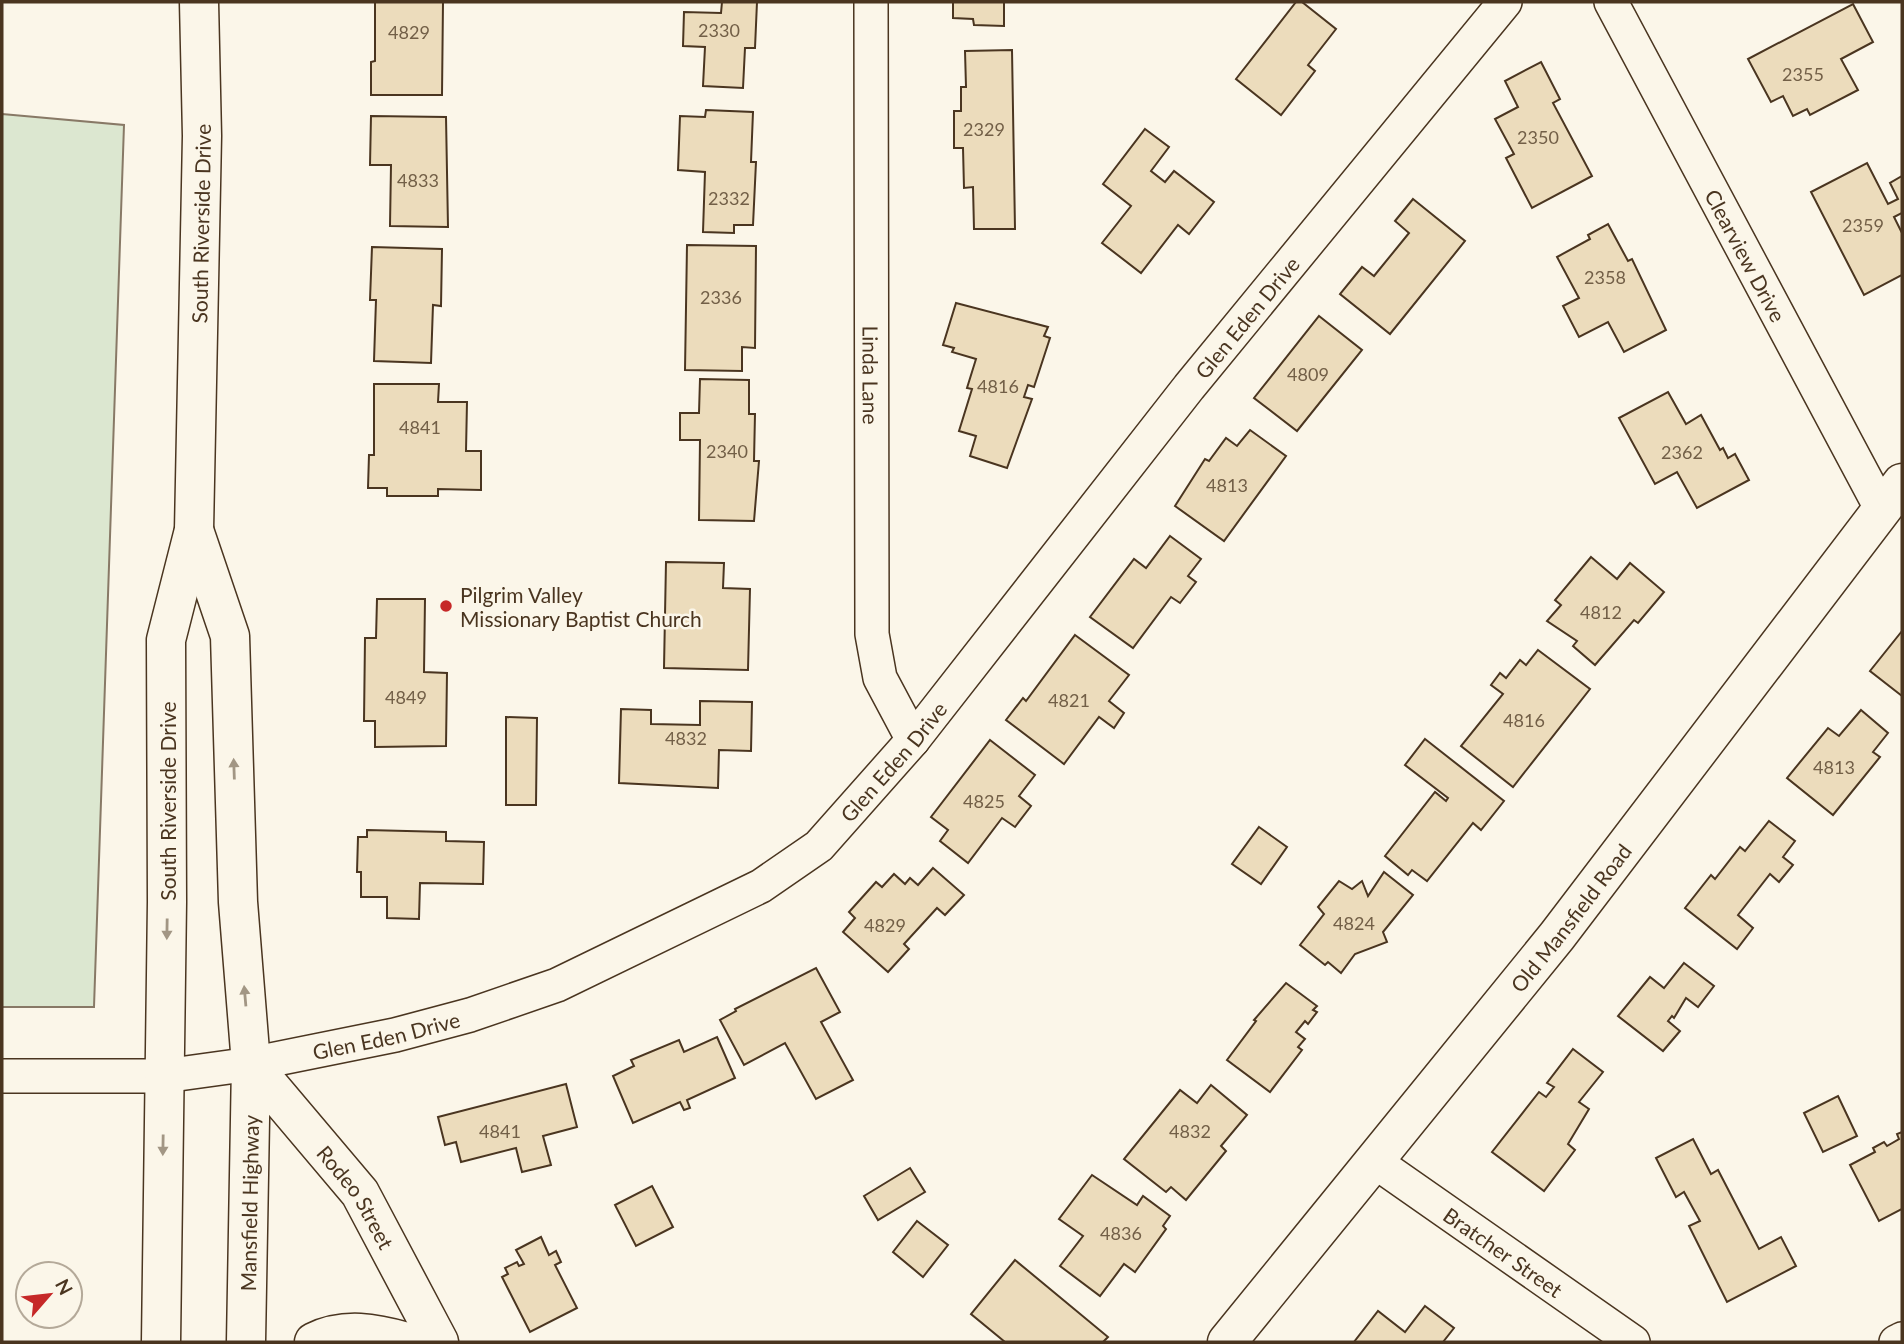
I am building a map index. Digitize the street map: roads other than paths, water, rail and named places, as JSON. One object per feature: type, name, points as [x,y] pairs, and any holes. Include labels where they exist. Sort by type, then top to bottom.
[{"type":"main road","name":"South Riverside Drive","points":[[164,1076],[166,640],[194,530],[202,136],[199,2]]},
{"type":"main road","name":"Old Mansfield Road","points":[[1227,1342],[1557,936],[1892,496]]},
{"type":"main road","name":"South Riverside Drive","points":[[194,530],[230,636],[237,902],[251,1064]]},
{"type":"main road","name":"Mansfield Highway","points":[[246,1342],[251,1064]]},
{"type":"main road","name":"Rodeo Street","points":[[251,1064],[360,1193],[439,1342]]},
{"type":"main road","points":[[160,1342],[164,1076]]},
{"type":"main road","points":[[314,1342],[333,1333],[376,1334],[407,1342]]},
{"type":"street","name":"Linda Lane","points":[[871,2],[872,634],[880,678],[913,740]]},
{"type":"street","name":"Glen Eden Drive","points":[[2,1076],[164,1076],[251,1064],[395,1035],[483,1011],[556,985],[749,892],[819,846],[913,740],[1189,387],[1505,2]]},
{"type":"street","name":"Clearview Drive","points":[[1611,2],[1892,496]]},
{"type":"street","name":"Bratcher Street","points":[[1374,1161],[1633,1342]]},
{"type":"street","points":[[1896,1342],[1902,1339]]},
{"type":"place","name":"Pilgrim Valley Missionary Baptist Church","points":[[446,606]]}]
